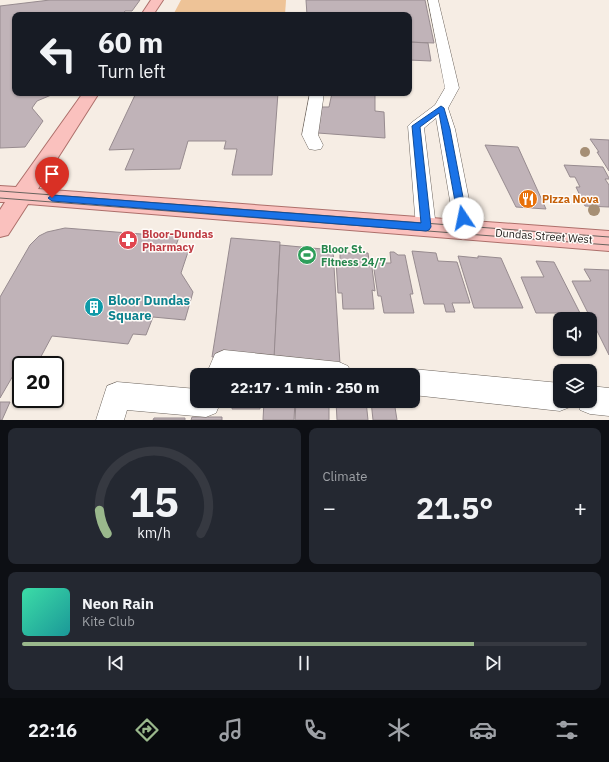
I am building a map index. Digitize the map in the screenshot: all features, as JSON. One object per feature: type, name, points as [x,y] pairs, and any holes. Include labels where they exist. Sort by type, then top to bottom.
[{"type":"main road","points":[[149,12],[157,0]]},
{"type":"main road","points":[[0,228],[89,96]]},
{"type":"main road","name":"Dundas Street West","points":[[0,194],[609,241]]},
{"type":"lane","points":[[426,227],[416,126],[441,108],[452,88],[433,0]]},
{"type":"lane","points":[[315,145],[310,135],[325,97]]},
{"type":"lane","points":[[441,108],[465,230]]},
{"type":"lane","points":[[222,368],[224,363],[272,368]]},
{"type":"lane","points":[[420,383],[553,396]]},
{"type":"lane","points":[[110,420],[117,396],[190,402]]},
{"type":"lane","points":[[597,401],[609,402]]},
{"type":"shaded area","points":[[181,0],[286,0],[285,12],[175,12]]},
{"type":"building","points":[[50,0],[140,0],[132,11],[124,12],[12,12],[12,96],[49,96],[37,101],[32,108],[43,121],[25,147],[0,148],[0,6]]},
{"type":"building","points":[[306,0],[425,0],[434,43],[412,42],[412,12],[307,12]]},
{"type":"building","points":[[412,42],[428,43],[431,61],[412,60]]},
{"type":"building","points":[[135,96],[278,96],[272,175],[232,175],[237,149],[224,149],[226,141],[188,141],[180,169],[125,170],[134,149],[109,150]]},
{"type":"building","points":[[331,96],[375,96],[375,111],[384,112],[385,138],[318,133],[321,107],[329,107]]},
{"type":"building","points":[[590,139],[609,140],[609,171],[597,152],[599,152]]},
{"type":"building","points":[[485,145],[518,147],[546,209],[516,207]]},
{"type":"building","points":[[564,165],[603,167],[609,178],[605,179],[609,185],[609,207],[585,206],[576,187],[580,187],[575,177],[570,177]]},
{"type":"building","name":"Bloor Dundas Square","points":[[65,228],[179,237],[174,251],[188,252],[181,273],[193,292],[185,320],[153,317],[146,335],[133,334],[128,344],[52,336],[41,356],[12,356],[12,377],[0,398],[0,297],[30,245],[39,236],[47,232]]},
{"type":"building","points":[[231,238],[280,242],[274,363],[212,357]]},
{"type":"building","points":[[280,245],[333,250],[340,364],[274,358]]},
{"type":"building","points":[[412,251],[436,253],[438,261],[457,262],[470,303],[452,303],[455,312],[446,312],[444,304],[424,304]]},
{"type":"building","points":[[390,252],[394,252],[398,255],[405,255],[413,294],[410,294],[414,313],[384,313],[381,296],[378,296],[373,263],[391,263]]},
{"type":"building","points":[[340,253],[368,253],[369,260],[371,260],[375,291],[372,290],[374,309],[343,309],[342,293],[338,293],[336,260],[340,260]]},
{"type":"building","points":[[458,256],[501,258],[523,308],[474,308]]},
{"type":"building","points":[[536,261],[554,262],[579,312],[536,313],[521,277],[544,277]]},
{"type":"building","points":[[584,269],[609,270],[609,355],[597,331],[597,312],[588,312],[572,281],[591,281]]},
{"type":"building","points":[[0,402],[10,402],[2,420],[0,420]]},
{"type":"building","points":[[232,408],[260,408],[260,409]]},
{"type":"building","points":[[264,408],[295,408],[294,420],[263,420]]},
{"type":"building","points":[[296,408],[329,408],[329,420],[295,420]]},
{"type":"building","points":[[336,408],[367,408],[368,420],[337,420]]},
{"type":"building","points":[[372,408],[395,408],[397,420],[373,420]]},
{"type":"building","points":[[192,417],[222,417],[222,420],[191,420]]},
{"type":"building","points":[[154,418],[185,418],[185,420],[153,420]]},
{"type":"tram line","points":[[0,191],[609,237]]},
{"type":"tram line","points":[[0,198],[609,245]]},
{"type":"place","name":"Pizza Nova","points":[[528,199]]},
{"type":"place","name":"Bloor-Dundas Pharmacy","points":[[128,240]]},
{"type":"place","name":"Bloor St. Fitness 24/7","points":[[307,255]]},
{"type":"place","name":"Bloor Dundas Square","points":[[94,307]]},
{"type":"route","points":[[52,198],[426,227],[416,126],[441,108],[463,218]]}]
